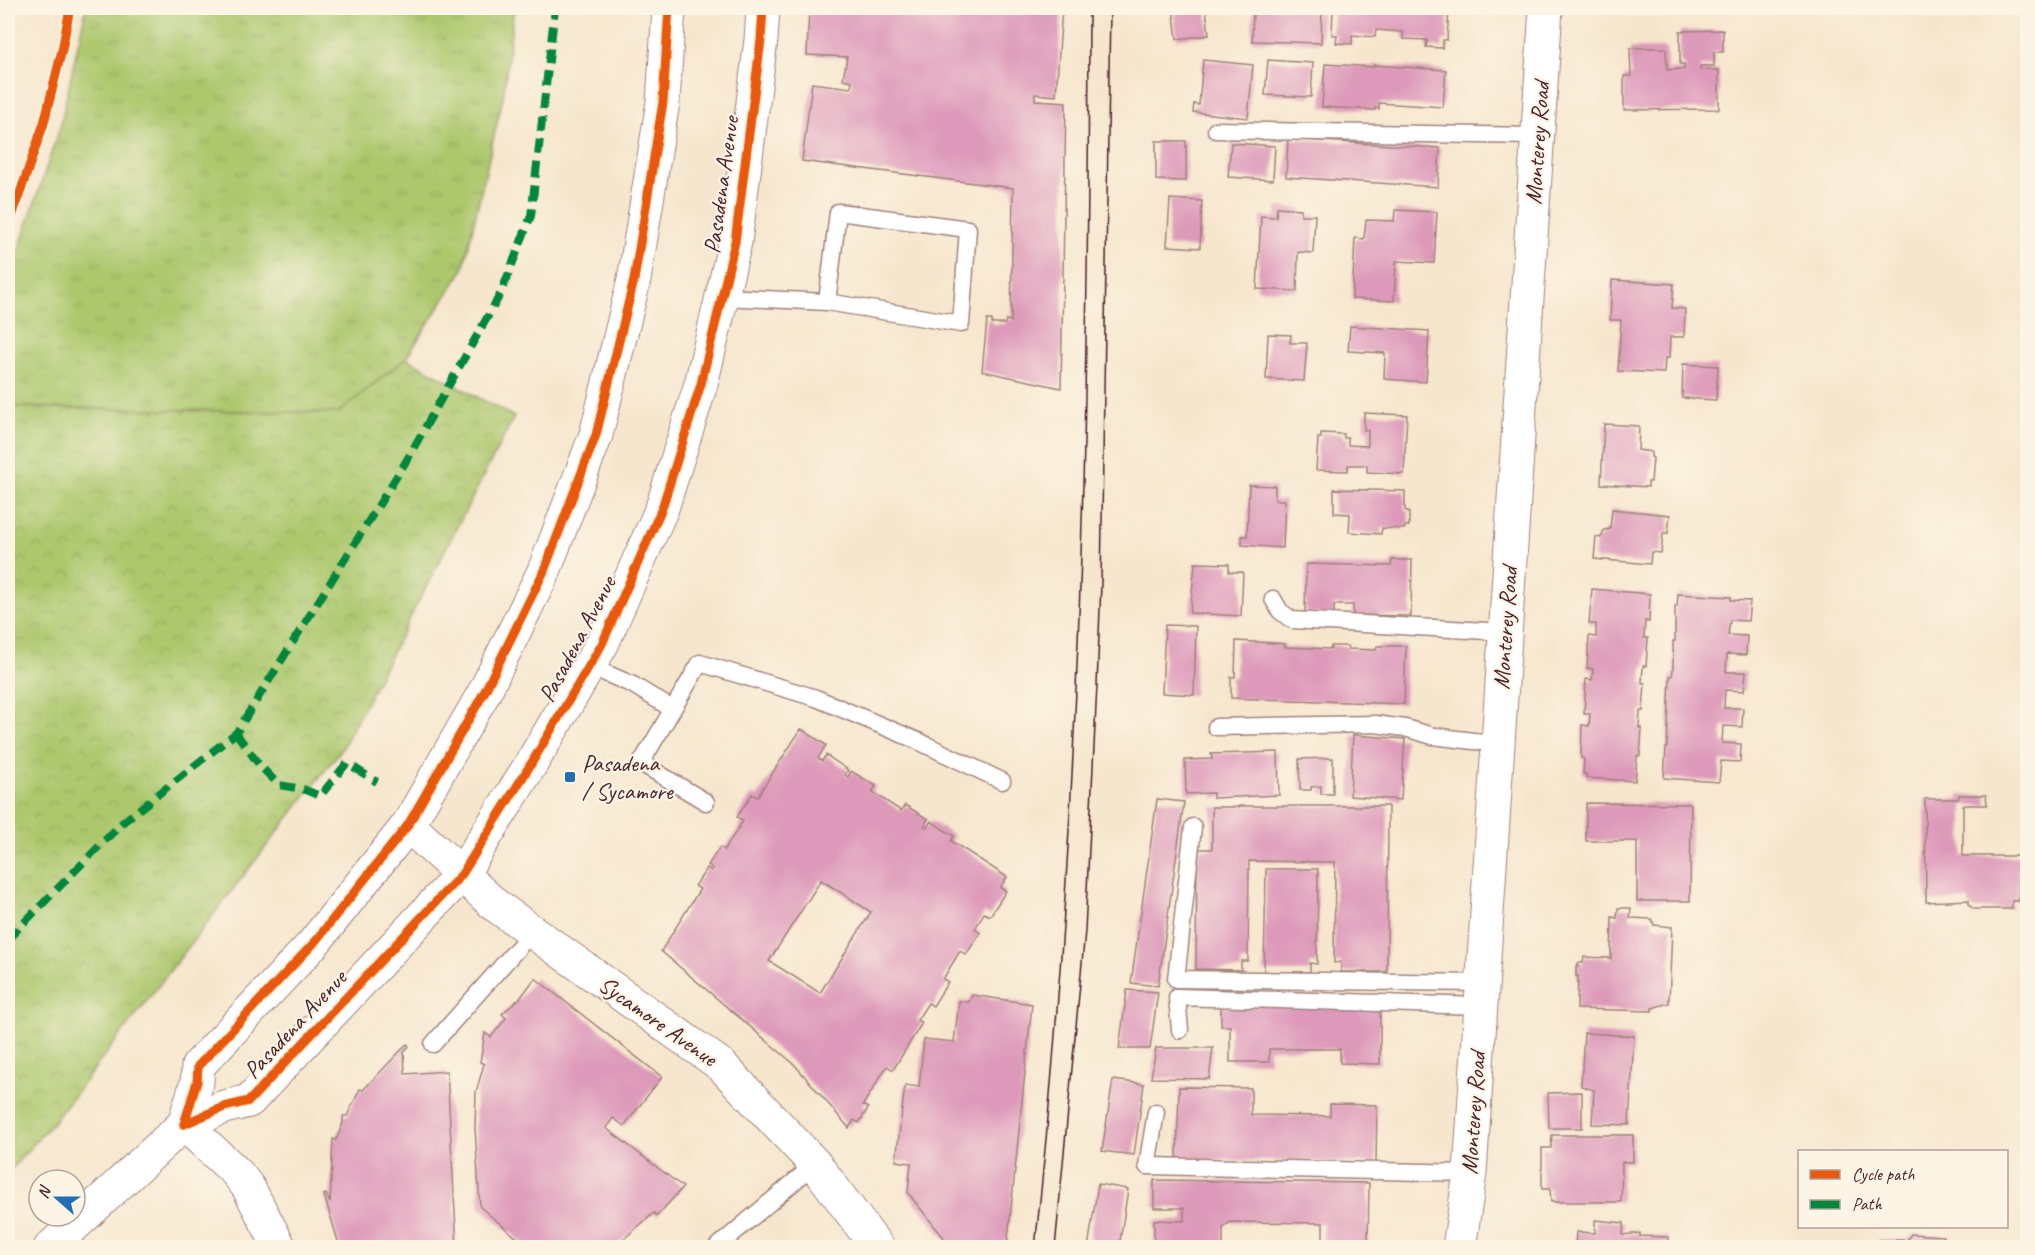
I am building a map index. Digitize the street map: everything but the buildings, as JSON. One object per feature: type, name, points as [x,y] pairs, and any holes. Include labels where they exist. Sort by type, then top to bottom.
[{"type":"main road","name":"Pasadena Avenue","points":[[184,1125],[198,1066],[313,945],[408,825],[485,691],[544,571],[596,435],[636,269],[663,102],[669,8]]},
{"type":"main road","name":"Pasadena Avenue","points":[[50,1248],[184,1125],[224,1107],[249,1101],[462,874],[602,644],[663,508],[701,384],[735,242],[762,8]]},
{"type":"main road","name":"Monterey Road","points":[[1459,1248],[1470,1173],[1546,8]]},
{"type":"main road","name":"Sycamore Avenue","points":[[408,825],[495,905],[721,1065],[815,1164],[878,1248]]},
{"type":"main road","points":[[184,1125],[237,1173],[248,1186],[280,1248]]},
{"type":"lane","points":[[1216,129],[1538,136]]},
{"type":"lane","points":[[722,297],[827,302],[961,324],[968,230],[838,212],[827,302]]},
{"type":"lane","points":[[1273,599],[1280,611],[1292,620],[1505,632]]},
{"type":"lane","points":[[706,802],[641,763],[700,663],[816,698],[918,741],[1002,781]]},
{"type":"lane","points":[[589,666],[633,685],[672,710]]},
{"type":"lane","points":[[1216,728],[1375,723],[1433,736],[1498,744]]},
{"type":"lane","points":[[1193,827],[1176,979],[1481,994]]},
{"type":"lane","points":[[433,1044],[532,932]]},
{"type":"lane","points":[[1180,1030],[1177,997],[1481,994]]},
{"type":"lane","points":[[1156,1112],[1147,1166],[1470,1173]]},
{"type":"lane","points":[[716,1248],[815,1164]]},
{"type":"green space","points":[[86,8],[514,8],[503,97],[463,270],[406,358],[338,413],[8,407],[8,290],[13,267],[60,127]]},
{"type":"green space","points":[[406,358],[514,417],[343,747],[54,1121],[8,1173],[8,407],[338,413]]},
{"type":"tram line","points":[[1035,1248],[1050,1093],[1072,783],[1083,473],[1089,8]]},
{"type":"tram line","points":[[1055,1248],[1085,931],[1097,685],[1101,584],[1110,8]]},
{"type":"marked path","points":[[8,939],[123,822],[236,733],[405,463],[501,293],[531,216],[555,8]]},
{"type":"marked path","points":[[236,733],[260,766],[279,785],[303,789],[320,796],[347,763],[377,782]]},
{"type":"cycle path","points":[[8,228],[44,123],[70,8]]},
{"type":"cycle path","points":[[184,1124],[197,1082],[198,1066],[313,944],[408,825],[485,691],[544,571],[596,435],[634,280],[663,102],[669,8]]},
{"type":"cycle path","points":[[184,1124],[224,1107],[249,1101],[462,874],[602,644],[662,508],[701,384],[735,242],[761,40],[763,8]]},
{"type":"place","name":"Pasadena / Sycamore","points":[[570,777]]}]
